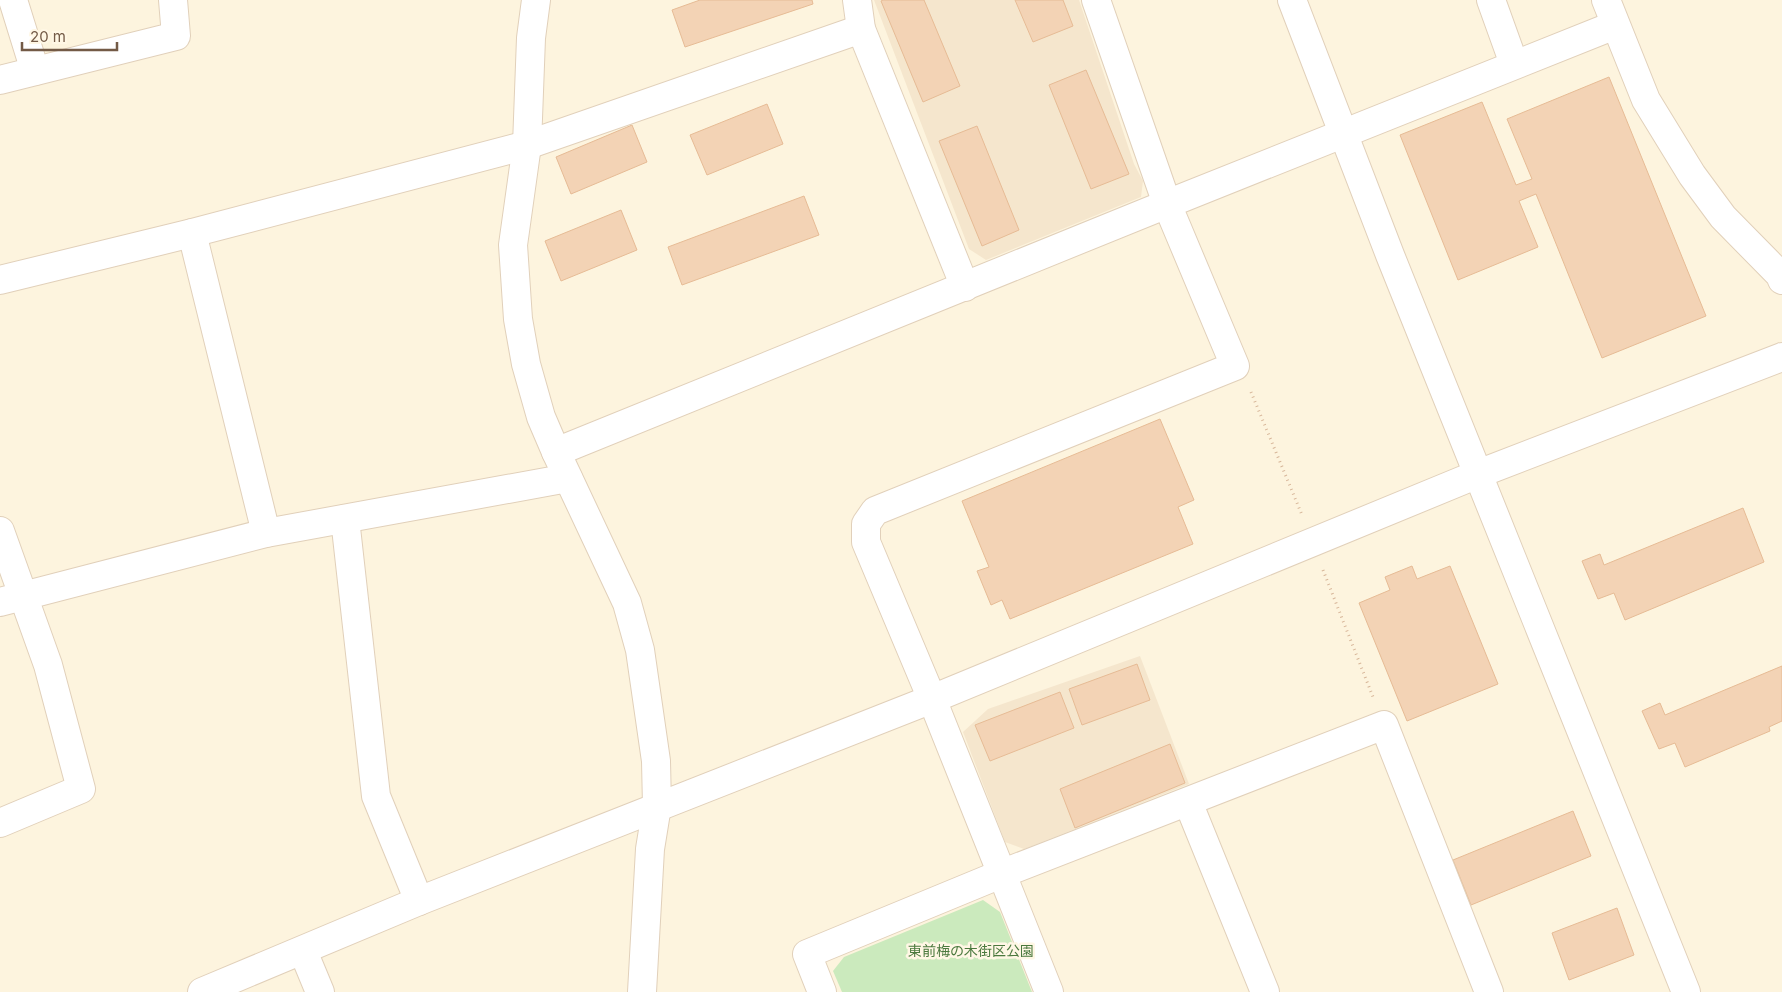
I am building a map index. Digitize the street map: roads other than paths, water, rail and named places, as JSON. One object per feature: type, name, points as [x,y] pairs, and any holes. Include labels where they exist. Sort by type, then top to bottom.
[{"type":"street","points":[[13,0],[34,71]]},
{"type":"street","points":[[0,80],[176,36],[173,0]]},
{"type":"street","points":[[536,0],[531,38],[527,145],[513,245],[518,319],[526,364],[541,417],[627,603],[637,641],[656,761],[657,806],[650,849],[642,992]]},
{"type":"street","points":[[857,0],[861,29],[965,287]]},
{"type":"street","points":[[1049,992],[932,699],[866,542],[866,524],[875,511],[1235,366],[1167,204],[1096,0]]},
{"type":"street","points":[[1292,0],[1478,474],[1686,992]]},
{"type":"street","points":[[1491,0],[1514,64]]},
{"type":"street","points":[[556,452],[1514,64],[1610,12],[1646,100],[1692,175],[1723,217],[1780,275],[1782,280]]},
{"type":"street","points":[[0,280],[192,233],[527,145],[861,29]]},
{"type":"street","points":[[192,233],[266,533]]},
{"type":"street","points":[[202,992],[419,901],[932,699],[1478,474],[1782,357]]},
{"type":"street","points":[[12,599],[266,533],[568,478]]},
{"type":"street","points":[[345,519],[376,796],[419,901]]},
{"type":"street","points":[[0,530],[12,599],[48,665],[80,789],[0,823]]},
{"type":"street","points":[[822,992],[807,954],[1001,874],[1384,725],[1489,992]]},
{"type":"street","points":[[1188,802],[1265,992]]},
{"type":"street","points":[[303,951],[320,992]]},
{"type":"park label","name":"東前梅の木街区公園","points":[[971,950]]}]
